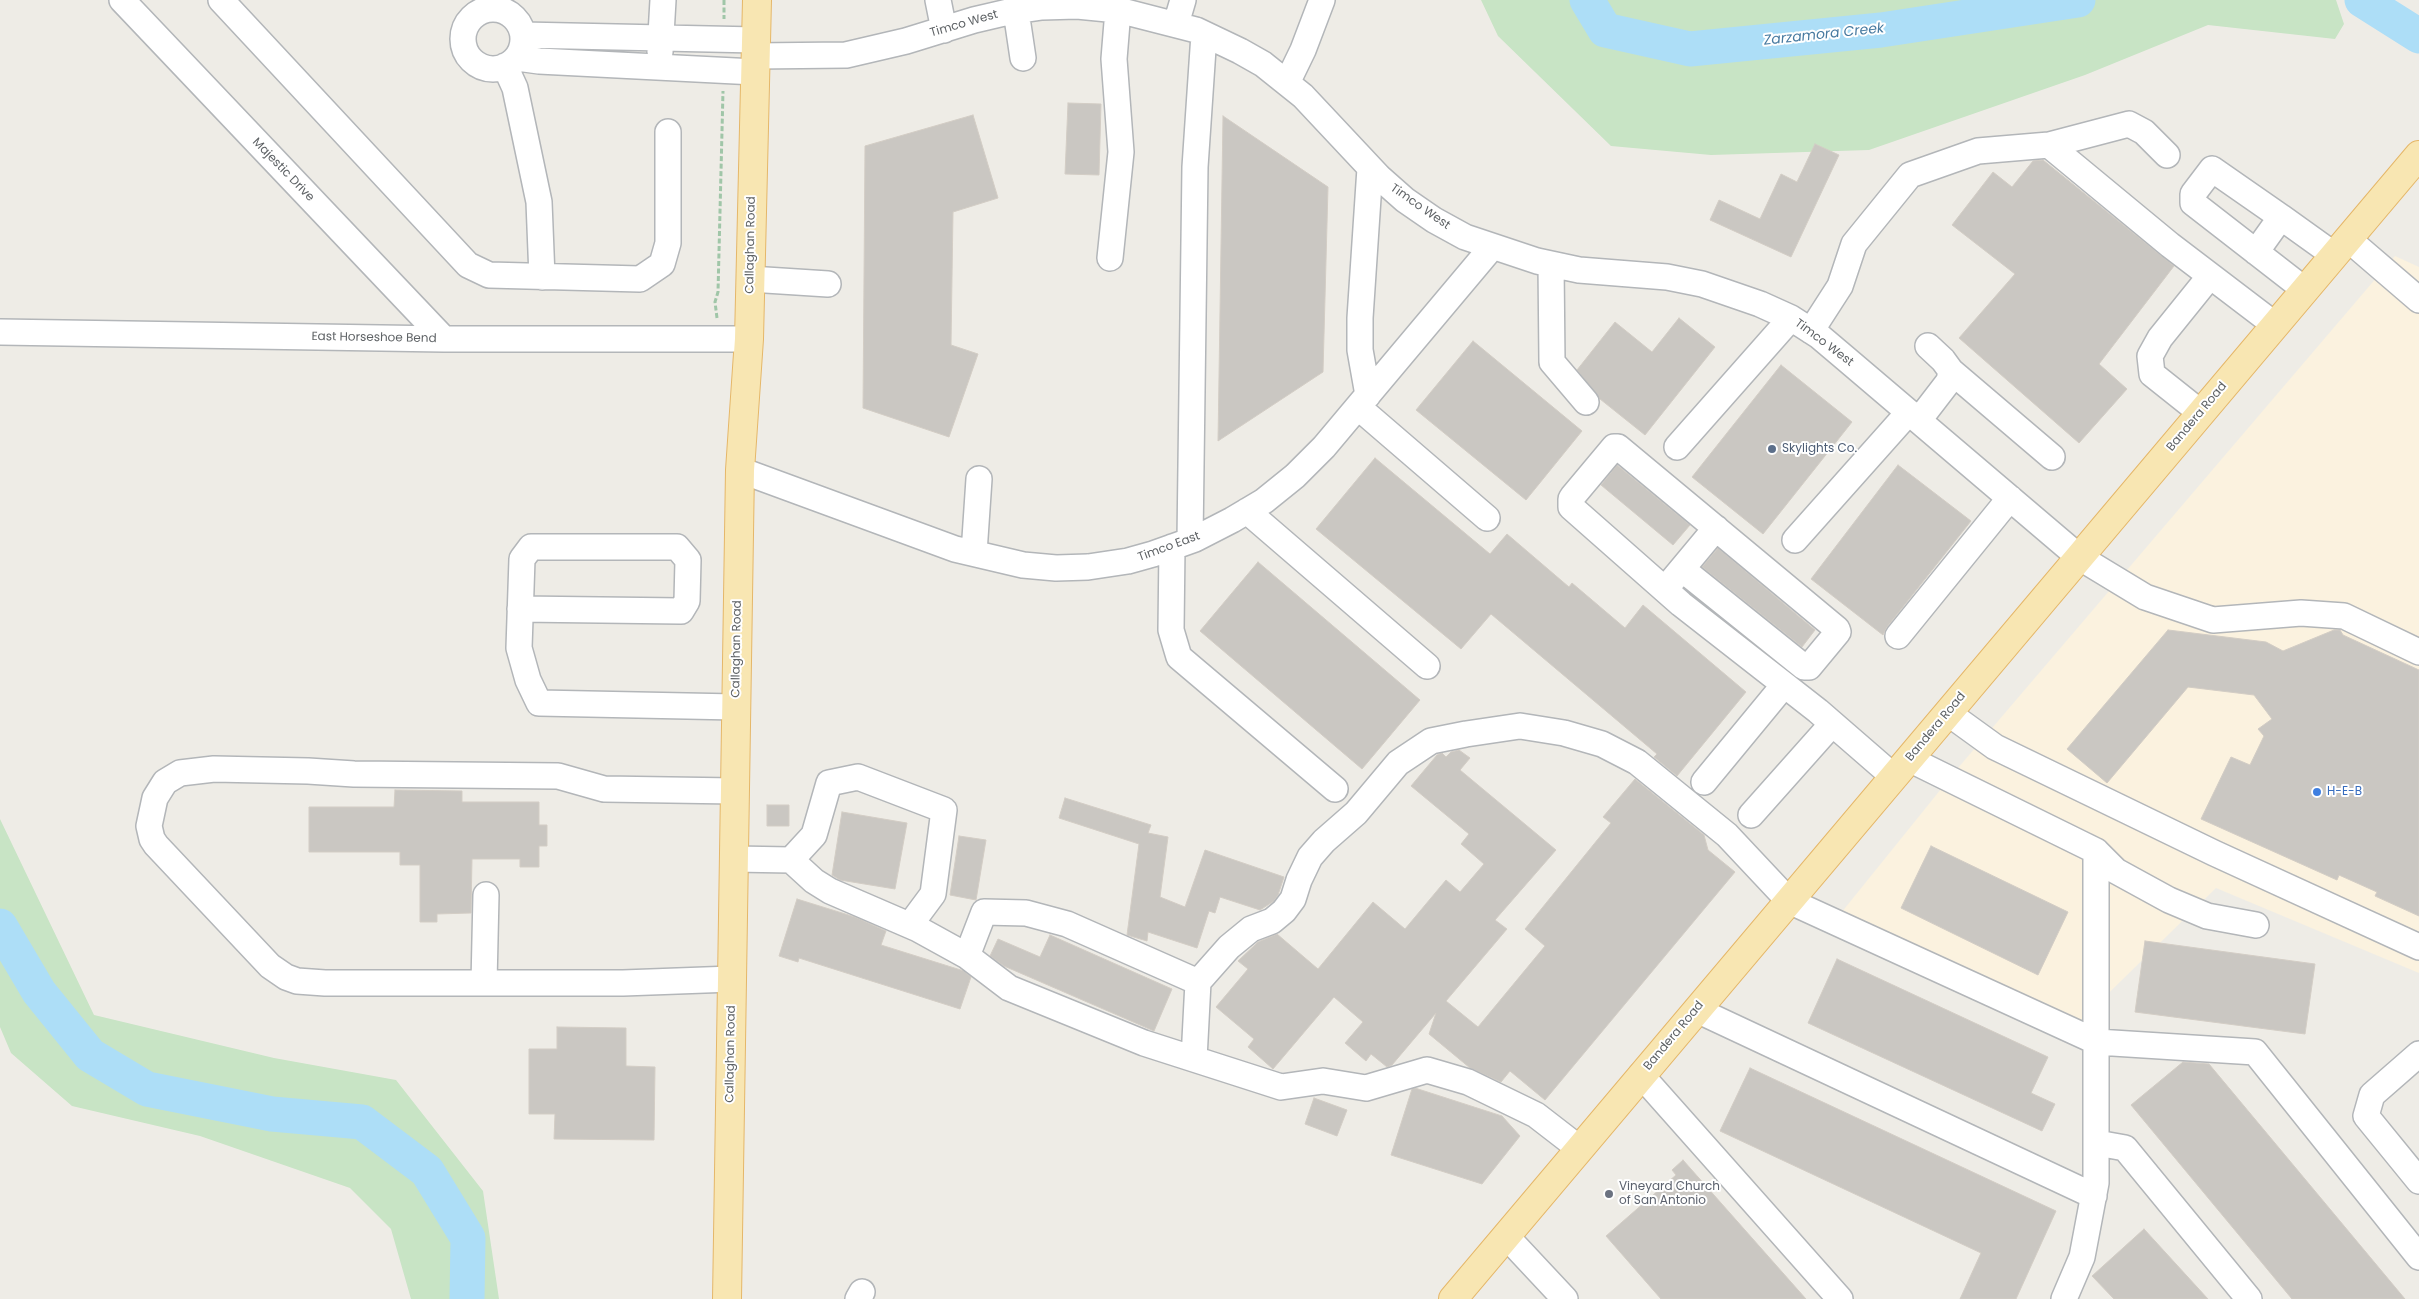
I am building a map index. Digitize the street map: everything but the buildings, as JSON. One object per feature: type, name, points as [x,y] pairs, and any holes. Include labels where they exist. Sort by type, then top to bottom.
[{"type":"main road","name":"Callaghan Road","points":[[726,1299],[740,470],[749,339],[757,0]]},
{"type":"main road","name":"Bandera Road","points":[[1453,1299],[2419,155]]},
{"type":"street","name":"Majestic Drive","points":[[122,0],[444,339]]},
{"type":"street","points":[[222,0],[468,265],[489,275],[640,278],[662,264],[668,243],[668,132]]},
{"type":"street","points":[[659,68],[663,0]]},
{"type":"street","points":[[938,0],[944,30]]},
{"type":"street","points":[[1176,24],[1183,0]]},
{"type":"street","points":[[1287,83],[1303,50],[1322,0]]},
{"type":"street","points":[[542,277],[539,202],[515,88],[515,53],[517,20],[498,5],[472,17],[463,34],[463,44],[472,61],[481,67],[490,69],[515,53],[660,36],[755,56]]},
{"type":"street","name":"Timco West","points":[[755,56],[846,55],[874,50],[1011,8],[1077,6],[1129,8],[1204,34],[1262,64],[1287,83],[1331,124],[1370,168],[1405,200],[1434,220],[1465,237],[1492,248],[1579,270],[1667,277],[1702,284],[1760,304],[1801,325],[1914,416],[2079,557],[2144,597],[2213,620],[2301,613],[2344,616],[2419,652]]},
{"type":"street","points":[[1011,8],[1023,58]]},
{"type":"street","points":[[1110,258],[1121,152],[1114,59],[1129,8]]},
{"type":"street","points":[[1204,34],[1195,167],[1181,544],[1171,630],[1178,657],[1334,789]]},
{"type":"street","points":[[515,53],[538,61],[659,68],[755,56]]},
{"type":"street","points":[[1677,447],[1840,286],[1854,244],[1910,175],[1978,151],[2050,145],[2129,124],[2144,132],[2167,155]]},
{"type":"street","points":[[2050,145],[2210,276],[2275,325]]},
{"type":"street","points":[[1370,168],[1360,318],[1363,401],[1487,518]]},
{"type":"street","points":[[2304,290],[2193,203],[2194,194],[2212,169],[2281,217],[2341,247],[2419,300]]},
{"type":"street","points":[[2256,252],[2281,217]]},
{"type":"street","name":"Timco East","points":[[740,470],[955,549],[1023,564],[1056,568],[1088,567],[1128,561],[1181,544],[1247,511],[1295,476],[1324,447],[1492,248]]},
{"type":"street","points":[[1551,264],[1552,362],[1586,402]]},
{"type":"street","points":[[2201,413],[2152,374],[2150,356],[2160,338],[2210,276]]},
{"type":"street","points":[[750,279],[828,284]]},
{"type":"street","name":"East Horseshoe Bend","points":[[0,332],[444,339],[749,339]]},
{"type":"street","points":[[1928,346],[1943,360],[1951,371],[2052,457]]},
{"type":"street","points":[[1795,540],[1949,381],[1951,371]]},
{"type":"street","points":[[1682,569],[1804,667],[1809,667],[1836,635],[1837,628],[1618,447],[1612,448],[1571,499],[1571,507],[1664,590],[1832,724],[1901,768],[2096,851],[2116,871],[2170,900],[2207,916],[2256,924]]},
{"type":"street","points":[[974,553],[979,480]]},
{"type":"street","points":[[1898,636],[2010,498]]},
{"type":"street","points":[[1247,511],[1427,666]]},
{"type":"street","points":[[1664,590],[1716,528]]},
{"type":"street","points":[[520,609],[681,611],[687,601],[688,560],[677,547],[531,547],[522,559],[520,609],[520,648],[528,680],[539,703],[736,707]]},
{"type":"street","points":[[1704,782],[1784,685]]},
{"type":"street","points":[[1948,713],[1995,747],[2214,853],[2419,946]]},
{"type":"street","points":[[1751,815],[1832,724]]},
{"type":"street","points":[[1194,1059],[1198,982],[1229,948],[1251,929],[1272,921],[1284,911],[1293,899],[1299,880],[1310,857],[1324,841],[1356,813],[1398,763],[1431,741],[1520,726],[1564,733],[1602,744],[1637,762],[1727,835],[1789,901],[2097,1042],[2255,1052],[2419,1257]]},
{"type":"street","points":[[732,979],[484,983],[325,982],[297,980],[286,977],[270,966],[152,840],[150,826],[157,792],[165,782],[180,773],[214,769],[354,774],[558,776],[604,789],[735,791]]},
{"type":"street","points":[[791,860],[814,835],[829,784],[858,777],[944,810],[933,894],[910,925]]},
{"type":"street","points":[[2071,1295],[2082,1258],[2096,1184],[2096,851]]},
{"type":"street","points":[[734,859],[791,860],[814,881],[830,891],[910,925],[967,956],[1009,988],[1144,1043],[1281,1087],[1323,1081],[1366,1088],[1427,1070],[1468,1082],[1536,1115],[1580,1148]]},
{"type":"street","points":[[484,983],[486,896]]},
{"type":"street","points":[[967,956],[984,912],[1026,913],[1067,924],[1198,982]]},
{"type":"street","points":[[1697,1010],[2094,1196]]},
{"type":"street","points":[[2419,1054],[2372,1095],[2366,1116],[2419,1180]]},
{"type":"street","points":[[1641,1075],[1840,1299]]},
{"type":"street","points":[[2097,1143],[2125,1148],[2249,1299]]},
{"type":"street","points":[[1506,1236],[1565,1299]]},
{"type":"path","points":[[724,0],[724,19]]},
{"type":"path","points":[[717,318],[714,304],[718,292],[723,90]]},
{"type":"shaded area","points":[[2395,256],[2419,267],[2419,973],[2216,888],[2076,1025],[1837,918],[1958,768]]},
{"type":"green space","points":[[1481,0],[2336,0],[2344,24],[2335,39],[2208,25],[2085,75],[1869,150],[1711,155],[1611,146],[1498,36]]},
{"type":"green space","points":[[0,819],[94,1015],[274,1058],[396,1080],[483,1191],[499,1299],[411,1299],[391,1229],[350,1188],[200,1136],[72,1106],[11,1053],[0,1027]]},
{"type":"waterway","name":"Zarzamora Creek","points":[[1587,0],[1605,30],[1690,49],[1881,30],[2078,0]]},
{"type":"waterway","name":"Zarzamora Creek","points":[[2362,0],[2419,36]]},
{"type":"waterway","points":[[0,926],[39,992],[90,1055],[147,1089],[272,1114],[362,1122],[427,1171],[468,1238],[467,1299]]},
{"type":"place","name":"Skylights Co.","points":[[1772,449]]},
{"type":"place","name":"H-E-B","points":[[2317,792]]},
{"type":"place","name":"Vineyard Church of San Antonio","points":[[1609,1194]]}]
